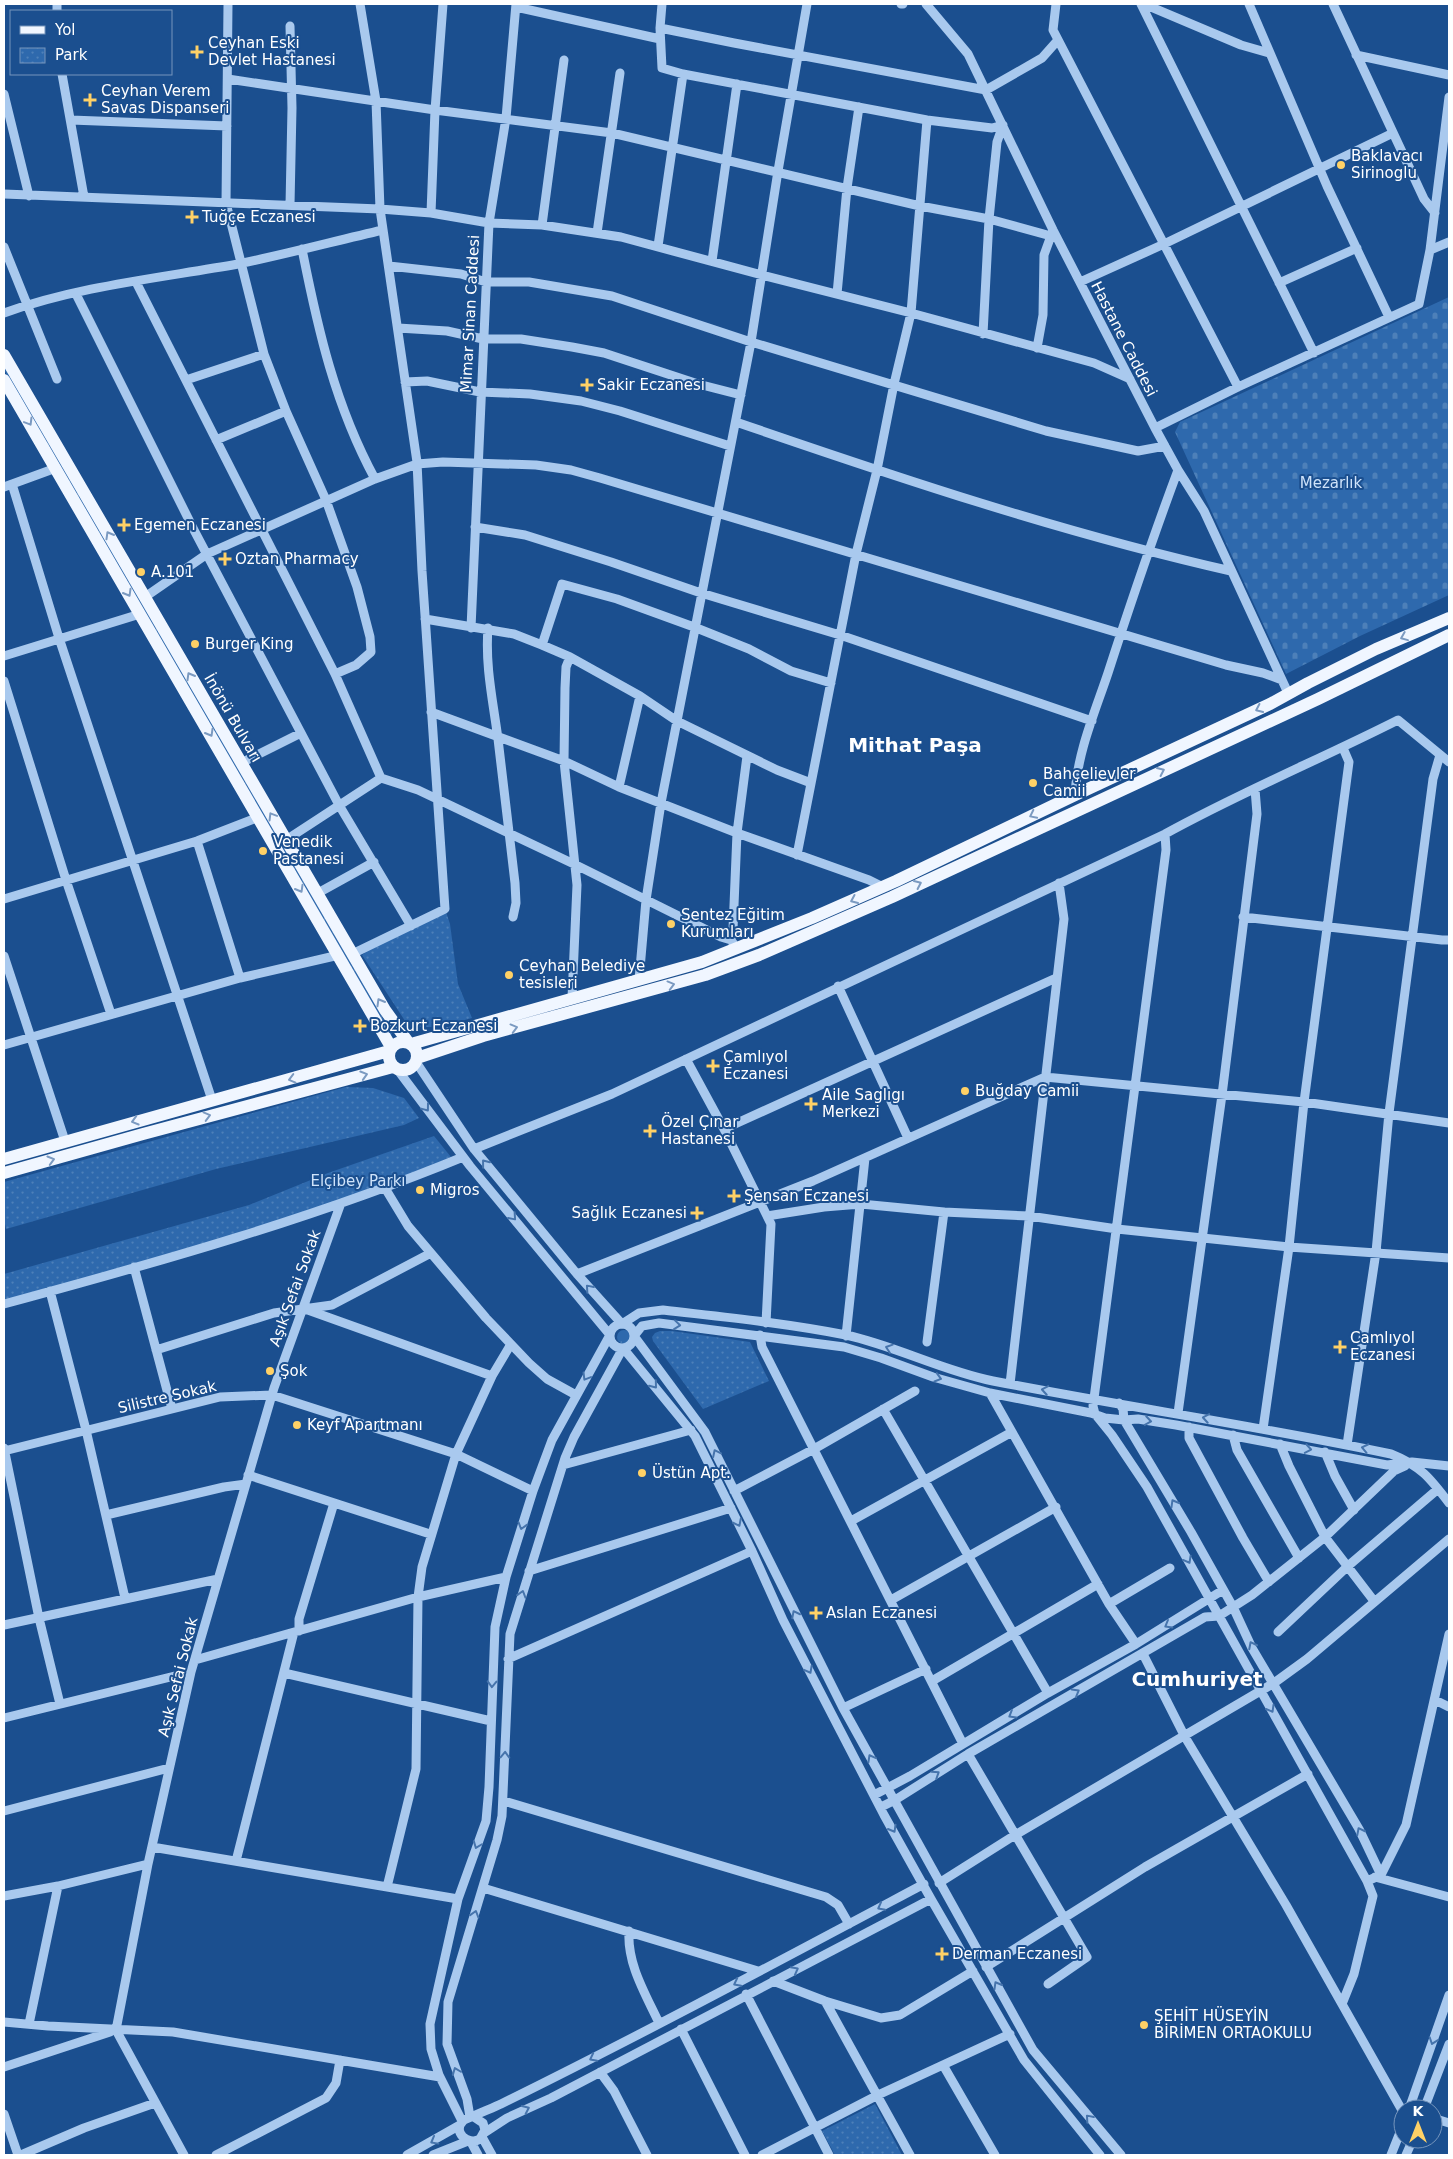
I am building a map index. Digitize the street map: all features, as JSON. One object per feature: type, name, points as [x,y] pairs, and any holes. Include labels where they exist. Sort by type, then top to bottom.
[{"type":"main road","name":"İnönü Bulvarı","points":[[4,355],[318,893],[384,1010],[409,1043]]},
{"type":"main road","name":"İnönü Bulvarı","points":[[4,380],[339,955],[390,1049]]},
{"type":"main road","points":[[4,1159],[344,1065],[390,1049],[398,1042],[409,1043],[702,962],[734,944],[884,887],[1270,704],[1308,682],[1368,653],[1449,618]]},
{"type":"main road","points":[[4,1173],[143,1134],[395,1068],[406,1070],[417,1060],[483,1036],[705,975],[759,955],[892,897],[1449,636]]},
{"type":"main road","points":[[1368,653],[1375,653],[1380,656],[1381,666],[1376,671]]},
{"type":"main road","points":[[1308,682],[1307,693],[1318,699]]},
{"type":"main road","points":[[409,1043],[416,1050],[417,1060]]},
{"type":"main road","points":[[390,1049],[389,1059],[395,1068]]},
{"type":"street","points":[[228,4],[226,203],[264,354],[286,411],[326,500],[357,587],[370,638],[371,652],[356,665],[335,674]]},
{"type":"street","points":[[352,954],[445,910],[425,619],[417,464],[380,209],[376,101],[360,4]]},
{"type":"street","points":[[431,213],[435,110],[443,4]]},
{"type":"street","points":[[662,4],[660,28],[662,68],[683,74],[927,120],[992,128],[1003,125]]},
{"type":"street","points":[[639,980],[646,900],[661,803],[694,627],[752,342],[778,171],[807,4]]},
{"type":"street","name":"Hastane Caddesi","points":[[926,4],[968,54],[1003,125],[1052,233],[1080,282],[1155,428],[1178,470],[1204,511],[1288,693]]},
{"type":"street","points":[[1056,4],[1053,30],[1238,387]]},
{"type":"street","points":[[1142,4],[1241,46],[1269,53]]},
{"type":"street","points":[[1142,4],[1314,353]]},
{"type":"street","points":[[1249,4],[1319,167],[1389,318]]},
{"type":"street","points":[[1333,4],[1424,199],[1435,213]]},
{"type":"street","points":[[516,6],[660,39]]},
{"type":"street","name":"Mimar Sinan Caddesi","points":[[471,628],[489,223],[506,118],[516,6]]},
{"type":"street","points":[[290,26],[292,154],[290,205]]},
{"type":"street","points":[[660,28],[986,90],[1042,58],[1058,40]]},
{"type":"street","points":[[1356,55],[1449,75]]},
{"type":"street","points":[[542,225],[564,60]]},
{"type":"street","points":[[597,233],[620,73]]},
{"type":"street","points":[[658,246],[683,74]]},
{"type":"street","points":[[62,75],[84,197]]},
{"type":"street","points":[[228,79],[435,110],[612,133],[920,206],[1052,233],[1044,255],[1043,315],[1037,348]]},
{"type":"street","points":[[712,261],[737,84]]},
{"type":"street","points":[[4,94],[29,196]]},
{"type":"street","points":[[1155,428],[1238,387],[1419,304],[1430,250],[1446,148],[1449,97]]},
{"type":"street","points":[[837,294],[847,188],[859,107]]},
{"type":"street","points":[[71,120],[227,126]]},
{"type":"street","points":[[797,855],[856,554],[877,470],[894,384],[911,313],[927,120]]},
{"type":"street","points":[[982,334],[989,219],[997,142],[1003,125]]},
{"type":"street","points":[[1080,282],[1164,244],[1319,167],[1393,133]]},
{"type":"street","points":[[4,194],[380,209],[431,213],[489,223],[542,225],[597,233],[658,246],[1094,363],[1130,379]]},
{"type":"street","points":[[4,313],[27,305],[76,294],[240,263],[383,230]]},
{"type":"street","points":[[1430,250],[1449,242]]},
{"type":"street","points":[[4,247],[57,379]]},
{"type":"street","points":[[1279,283],[1356,248]]},
{"type":"street","points":[[302,249],[324,354],[357,446],[374,479]]},
{"type":"street","points":[[4,270],[13,266]]},
{"type":"street","points":[[389,266],[461,274],[486,282],[529,282],[612,296],[752,342],[1046,431],[1138,451],[1165,446]]},
{"type":"street","points":[[136,282],[335,674],[381,778],[437,798],[576,864],[734,944]]},
{"type":"street","points":[[76,294],[207,554],[339,805],[411,926]]},
{"type":"street","points":[[398,328],[447,332],[483,339],[521,339],[604,353],[698,384],[741,395]]},
{"type":"street","points":[[186,380],[264,354]]},
{"type":"street","points":[[405,382],[427,381],[480,392],[530,394],[581,401],[620,411],[730,446]]},
{"type":"street","points":[[216,440],[286,411]]},
{"type":"street","points":[[736,422],[877,470],[1147,552],[1231,571]]},
{"type":"street","points":[[145,597],[207,554],[374,479],[417,464],[536,465],[571,470],[1282,680]]},
{"type":"street","points":[[56,468],[8,485],[212,1100]]},
{"type":"street","points":[[1075,795],[1076,774],[1092,720],[1147,552],[1178,470]]},
{"type":"street","points":[[475,527],[525,535],[612,562],[701,593],[840,635],[1092,720]]},
{"type":"street","points":[[542,645],[562,584],[617,599],[694,627],[749,649],[791,671],[831,683]]},
{"type":"street","points":[[4,656],[140,614]]},
{"type":"street","points":[[425,619],[471,628],[488,628],[514,634],[542,645],[640,696],[677,721],[777,770],[811,783]]},
{"type":"street","points":[[488,628],[486,651],[515,883],[516,903],[513,918]]},
{"type":"street","points":[[570,658],[566,674],[564,762],[577,884],[572,998]]},
{"type":"street","points":[[4,681],[66,880],[111,1014]]},
{"type":"street","points":[[619,787],[640,696]]},
{"type":"street","points":[[431,712],[564,762],[619,787],[884,887]]},
{"type":"street","points":[[474,1149],[612,1094],[838,986],[1165,834],[1212,808],[1343,748],[1398,720],[1449,762]]},
{"type":"street","points":[[241,763],[301,733]]},
{"type":"street","points":[[1263,1429],[1289,1247],[1304,1102],[1349,762],[1343,748]]},
{"type":"street","points":[[1347,1444],[1376,1252],[1389,1113],[1433,778],[1440,755]]},
{"type":"street","points":[[734,944],[737,832],[747,756]]},
{"type":"street","points":[[286,840],[381,778]]},
{"type":"street","points":[[1178,1413],[1222,1095],[1257,814],[1255,789]]},
{"type":"street","points":[[4,899],[196,841],[258,817]]},
{"type":"street","points":[[1165,834],[1166,850],[1093,1406],[1095,1414],[1112,1435],[1146,1487],[1308,1774],[1375,1878],[1449,1897]]},
{"type":"street","points":[[196,841],[240,978]]},
{"type":"street","points":[[318,893],[374,862]]},
{"type":"street","points":[[1010,1384],[1064,919],[1059,883]]},
{"type":"street","points":[[1244,918],[1449,940]]},
{"type":"street","points":[[4,1045],[240,978],[339,955]]},
{"type":"street","points":[[4,956],[65,1141]]},
{"type":"street","points":[[724,1129],[1056,978]]},
{"type":"street","points":[[838,986],[908,1138]]},
{"type":"street","points":[[686,1059],[724,1129],[770,1224],[766,1323]]},
{"type":"street","points":[[417,1060],[474,1149],[577,1274],[622,1324],[632,1329],[634,1336],[706,1432],[843,1708],[895,1800],[938,1883],[1033,2050],[1121,2155]]},
{"type":"street","points":[[395,1068],[463,1157],[610,1335],[615,1346],[623,1348],[629,1346],[642,1326],[659,1323],[844,1347],[933,1377],[990,1393],[1124,1420],[1138,1419],[1189,1427],[1387,1465],[1412,1462],[1449,1466]]},
{"type":"street","points":[[577,1274],[761,1202],[865,1158],[1045,1077],[1304,1102],[1449,1123]]},
{"type":"street","points":[[4,1304],[134,1267],[341,1203],[463,1157]]},
{"type":"street","points":[[846,1336],[865,1158]]},
{"type":"street","points":[[385,1188],[408,1226],[511,1344],[546,1379],[576,1395]]},
{"type":"street","name":"Aşık Sefai Sokak","points":[[116,2030],[148,1864],[191,1672],[272,1395],[341,1203]]},
{"type":"street","points":[[767,1216],[824,1207],[861,1204],[944,1212],[1029,1216],[1117,1229],[1289,1247],[1449,1258]]},
{"type":"street","points":[[927,1342],[944,1212]]},
{"type":"street","points":[[156,1350],[274,1313],[332,1305],[431,1253]]},
{"type":"street","points":[[134,1267],[172,1409]]},
{"type":"street","points":[[50,1291],[86,1430],[125,1598]]},
{"type":"street","points":[[303,1308],[492,1376]]},
{"type":"street","points":[[492,2155],[483,2135],[483,2123],[467,2120],[440,2077],[431,2049],[430,2024],[458,1899],[486,1821],[495,1627],[506,1577],[533,1491],[552,1440],[616,1326],[639,1313],[663,1310],[766,1323],[846,1336],[885,1347],[937,1366],[1010,1384],[1347,1444],[1391,1454],[1412,1462],[1449,1503]]},
{"type":"street","points":[[760,1335],[762,1347],[963,1744]]},
{"type":"street","points":[[387,1887],[416,1769],[418,1597],[422,1567],[430,1534],[456,1454],[492,1376],[511,1344]]},
{"type":"street","points":[[623,1348],[701,1446],[783,1620],[874,1795],[932,1899],[1024,2060],[1100,2155]]},
{"type":"street","points":[[478,2155],[470,2142],[462,2137],[467,2120],[467,2099],[447,2044],[446,2026],[448,2002],[497,1840],[504,1801],[510,1634],[563,1465],[574,1437],[623,1348]]},
{"type":"street","points":[[734,1491],[814,1449],[916,1390]]},
{"type":"street","points":[[990,1393],[1109,1604],[1136,1644]]},
{"type":"street","name":"Silistre Sokak","points":[[4,1450],[220,1397],[272,1395],[456,1454],[533,1491]]},
{"type":"street","points":[[1119,1403],[1124,1420],[1233,1607],[1252,1648],[1359,1829],[1375,1878]]},
{"type":"street","points":[[883,1409],[1048,1693]]},
{"type":"street","points":[[1189,1427],[1189,1438],[1242,1538],[1269,1582]]},
{"type":"street","points":[[563,1465],[690,1430]]},
{"type":"street","points":[[851,1521],[925,1482],[1012,1432]]},
{"type":"street","points":[[1233,1435],[1237,1450],[1299,1558]]},
{"type":"street","points":[[1280,1444],[1325,1537],[1374,1600]]},
{"type":"street","points":[[4,1450],[39,1618],[60,1704]]},
{"type":"street","points":[[1325,1452],[1335,1476],[1354,1510]]},
{"type":"street","points":[[881,1807],[968,1754],[1205,1617],[1219,1616],[1233,1607],[1269,1582],[1325,1537],[1394,1471],[1412,1462]]},
{"type":"street","points":[[106,1514],[247,1480],[334,1503],[430,1534]]},
{"type":"street","points":[[1278,1632],[1348,1566],[1438,1489]]},
{"type":"street","points":[[236,1861],[284,1672],[334,1503]]},
{"type":"street","points":[[891,1600],[1056,1507]]},
{"type":"street","points":[[529,1571],[731,1508]]},
{"type":"street","points":[[938,1883],[1015,1835],[1274,1683],[1307,1659],[1374,1600],[1449,1539]]},
{"type":"street","points":[[508,1659],[752,1551]]},
{"type":"street","points":[[1109,1604],[1170,1568]]},
{"type":"street","points":[[195,1660],[418,1597],[506,1577]]},
{"type":"street","points":[[4,1625],[218,1579]]},
{"type":"street","points":[[932,1681],[1098,1584]]},
{"type":"street","points":[[874,1795],[1136,1644],[1223,1590]]},
{"type":"street","points":[[1342,2004],[1354,1974],[1373,1896],[1375,1878],[1406,1825],[1449,1634]]},
{"type":"street","points":[[1143,1654],[1184,1737],[1233,1817],[1396,2099]]},
{"type":"street","points":[[843,1708],[926,1669]]},
{"type":"street","points":[[4,1718],[191,1672]]},
{"type":"street","points":[[284,1672],[490,1721]]},
{"type":"street","points":[[1435,1700],[1449,1707]]},
{"type":"street","points":[[968,1754],[1087,1957],[1048,1984]]},
{"type":"street","points":[[4,1811],[170,1768]]},
{"type":"street","points":[[986,1967],[1145,1867],[1308,1774]]},
{"type":"street","points":[[504,1801],[826,1897],[838,1905],[850,1924]]},
{"type":"street","points":[[152,1846],[458,1899]]},
{"type":"street","points":[[4,1896],[58,1886],[148,1864]]},
{"type":"street","points":[[407,2155],[467,2120],[758,1972],[924,1884]]},
{"type":"street","points":[[29,2024],[58,1886]]},
{"type":"street","points":[[483,1888],[629,1931],[758,1972]]},
{"type":"street","points":[[433,2155],[477,2141],[507,2118],[551,2098],[746,1994],[932,1899]]},
{"type":"street","points":[[629,1931],[628,1945],[632,1963],[659,2023]]},
{"type":"street","points":[[773,1981],[825,2001],[881,2018],[900,2015],[973,1971]]},
{"type":"street","points":[[746,1994],[829,2155]]},
{"type":"street","points":[[1412,2099],[1449,1994]]},
{"type":"street","points":[[825,2001],[910,2155]]},
{"type":"street","points":[[4,2022],[173,2032],[440,2077]]},
{"type":"street","points":[[681,2028],[745,2155]]},
{"type":"street","points":[[4,2067],[116,2030]]},
{"type":"street","points":[[116,2030],[184,2155]]},
{"type":"street","points":[[762,2155],[878,2095],[1010,2034]]},
{"type":"street","points":[[1428,2099],[1449,2044]]},
{"type":"street","points":[[216,2155],[326,2098],[336,2084],[340,2060]]},
{"type":"street","points":[[943,2065],[995,2155]]},
{"type":"street","points":[[600,2072],[614,2091],[647,2155]]},
{"type":"street","points":[[4,2114],[19,2155],[84,2128],[155,2103]]},
{"type":"green space","name":"Mezarlık","points":[[1449,297],[1449,595],[1360,636],[1286,674],[1175,432],[1180,422]]},
{"type":"green space","points":[[4,365],[392,1034],[390,1035],[4,370]]},
{"type":"green space","points":[[445,909],[450,924],[458,984],[472,1018],[439,1027],[409,1027],[362,955],[380,941]]},
{"type":"green space","points":[[346,1087],[373,1088],[404,1098],[419,1118],[404,1125],[216,1169],[6,1229],[4,1219],[4,1182]]},
{"type":"green space","name":"Elçibey Parkı","points":[[434,1136],[451,1157],[362,1197],[4,1304],[4,1274],[249,1205],[328,1173]]},
{"type":"green space","points":[[624,1330],[629,1332],[631,1337],[629,1342],[624,1344],[619,1342],[617,1337],[619,1332]]},
{"type":"green space","points":[[660,1331],[750,1342],[769,1381],[703,1409],[653,1341],[652,1337]]},
{"type":"green space","points":[[875,2104],[902,2155],[835,2155],[822,2131]]},
{"type":"place","name":"Ceyhan Eski Devlet Hastanesi","points":[[197,52]]},
{"type":"place","name":"Ceyhan Verem Savas Dispanseri","points":[[90,100]]},
{"type":"place","name":"Baklavacı Sirinoglu","points":[[1341,165]]},
{"type":"place","name":"Tuğçe Eczanesi","points":[[192,217]]},
{"type":"place","name":"Sakir Eczanesi","points":[[587,385]]},
{"type":"place","name":"Egemen Eczanesi","points":[[124,525]]},
{"type":"place","name":"Oztan Pharmacy","points":[[225,559]]},
{"type":"place","name":"A.101","points":[[141,572]]},
{"type":"place","name":"Burger King","points":[[195,644]]},
{"type":"place","name":"Bahçelievler Camii","points":[[1033,783]]},
{"type":"place","name":"Venedik Pastanesi","points":[[263,851]]},
{"type":"place","name":"Sentez Eğitim Kurumları","points":[[671,924]]},
{"type":"place","name":"Ceyhan Belediye tesisleri","points":[[509,975]]},
{"type":"place","name":"Bozkurt Eczanesi","points":[[360,1026]]},
{"type":"place","name":"Çamlıyol Eczanesi","points":[[713,1066]]},
{"type":"place","name":"Buğday Camii","points":[[965,1091]]},
{"type":"place","name":"Aile Saglıgı Merkezi","points":[[811,1104]]},
{"type":"place","name":"Özel Çınar Hastanesi","points":[[650,1131]]},
{"type":"place","name":"Migros","points":[[420,1190]]},
{"type":"place","name":"Şensan Eczanesi","points":[[734,1196]]},
{"type":"place","name":"Sağlık Eczanesi","points":[[697,1213]]},
{"type":"place","name":"Camlıyol Eczanesi","points":[[1340,1347]]},
{"type":"place","name":"Şok","points":[[270,1371]]},
{"type":"place","name":"Keyf Apartmanı","points":[[297,1425]]},
{"type":"place","name":"Üstün Apt.","points":[[642,1473]]},
{"type":"place","name":"Aslan Eczanesi","points":[[816,1613]]},
{"type":"place","name":"Derman Eczanesi","points":[[942,1954]]},
{"type":"place","name":"ŞEHİT HÜSEYİN BİRİMEN ORTAOKULU","points":[[1144,2025]]},
{"type":"district","name":"Mithat Paşa","points":[[915,745]]},
{"type":"district","name":"Cumhuriyet","points":[[1197,1679]]}]
